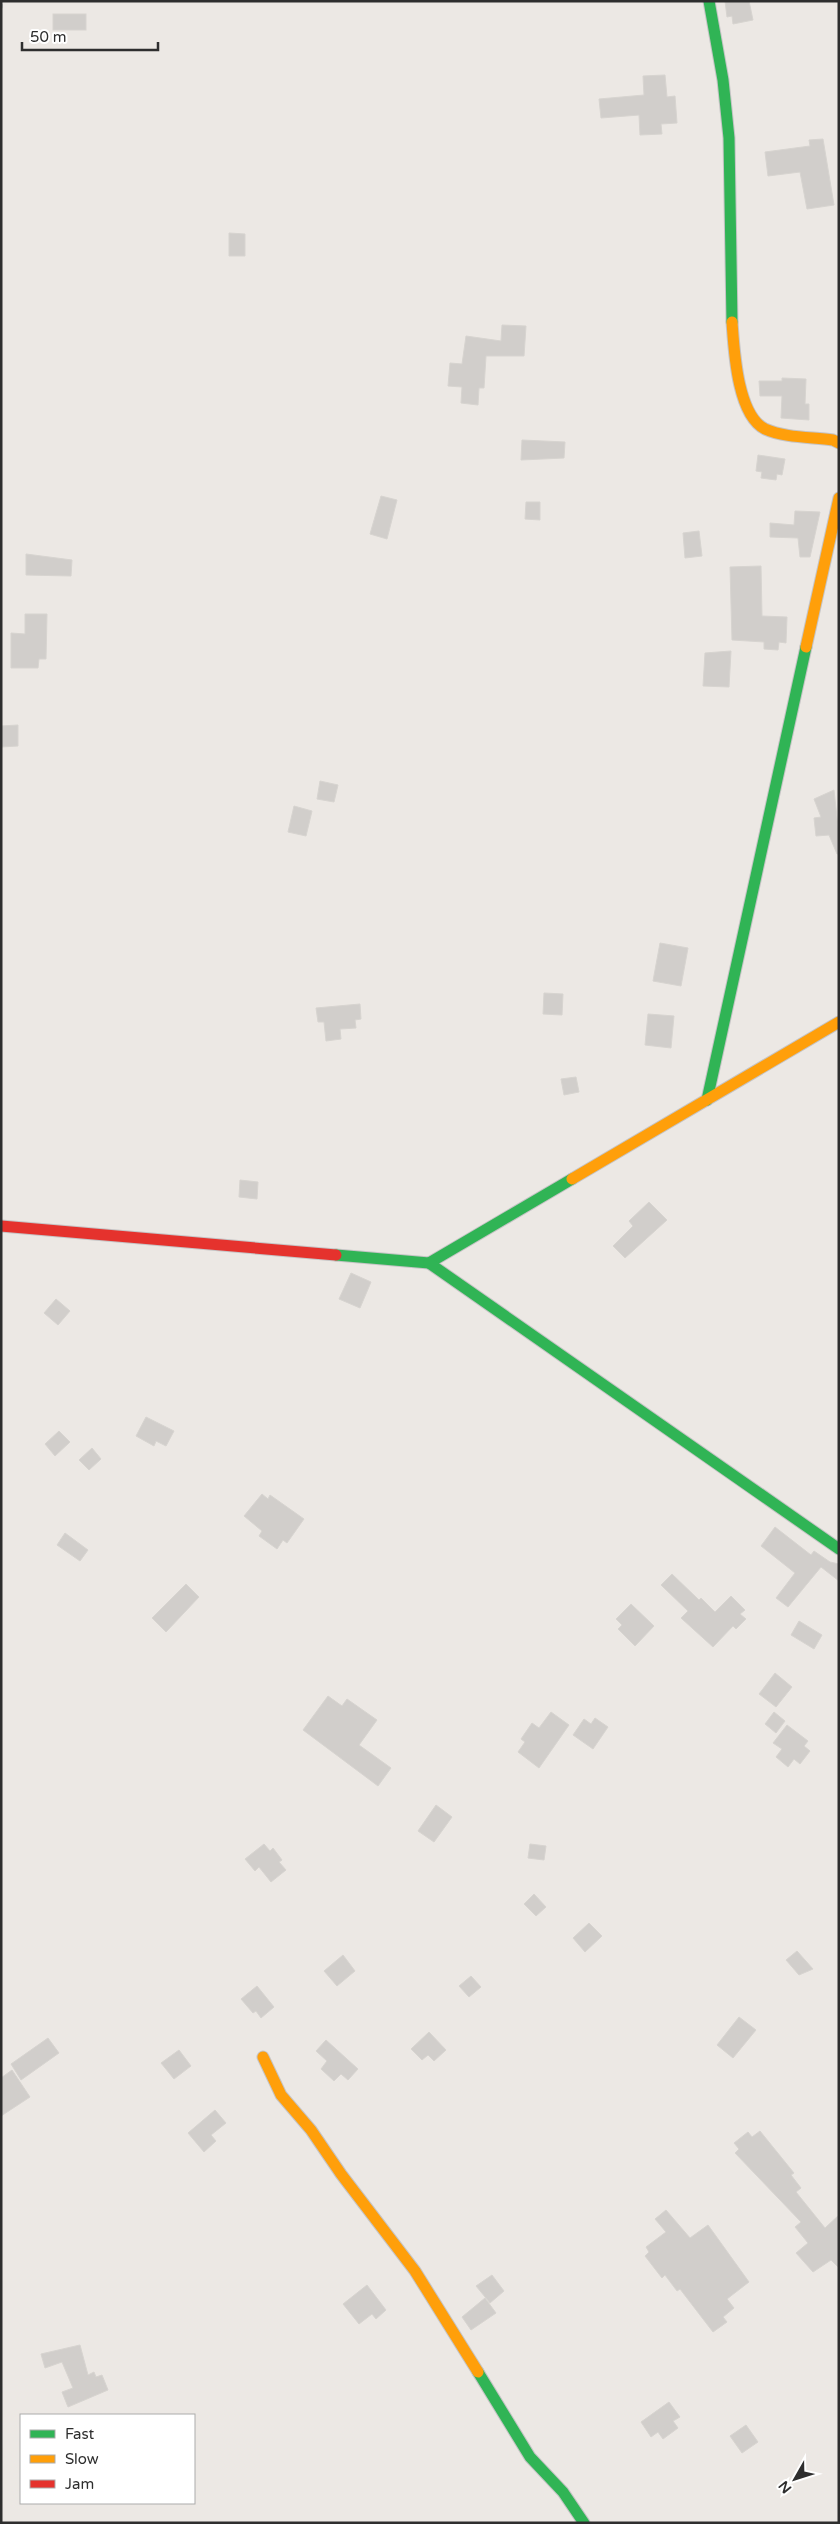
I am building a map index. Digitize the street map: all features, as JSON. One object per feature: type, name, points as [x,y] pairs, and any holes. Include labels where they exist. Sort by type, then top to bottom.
[{"type":"street","points":[[708,1],[725,91],[731,158],[732,312],[738,378],[742,396],[757,425],[769,431],[833,440],[839,443]]},
{"type":"street","points":[[707,1100],[839,498]]},
{"type":"street","points":[[429,1263],[839,1022]]},
{"type":"street","points":[[1,1226],[429,1263],[839,1549]]},
{"type":"street","points":[[263,2057],[282,2095],[311,2130],[341,2174],[415,2271],[530,2457],[563,2492],[584,2523]]},
{"type":"path","points":[[1,8],[2,1]]},
{"type":"building","points":[[725,1],[749,1],[753,20],[733,24],[732,16],[727,17]]},
{"type":"building","points":[[53,14],[86,14],[86,30],[53,30]]},
{"type":"building","points":[[665,75],[667,97],[675,96],[677,123],[661,124],[662,134],[640,135],[639,115],[601,118],[599,99],[644,95],[643,76]]},
{"type":"building","points":[[823,139],[834,205],[807,209],[800,172],[768,176],[765,152],[810,146],[809,140]]},
{"type":"building","points":[[229,233],[245,234],[245,256],[229,256]]},
{"type":"building","points":[[502,325],[526,326],[524,356],[486,356],[484,388],[479,388],[478,405],[461,403],[462,387],[448,386],[450,363],[462,364],[466,336],[501,341]]},
{"type":"building","points":[[782,378],[806,379],[805,404],[809,404],[809,420],[781,418],[782,396],[760,396],[759,381],[782,381]]},
{"type":"building","points":[[522,440],[565,442],[564,458],[521,460]]},
{"type":"building","points":[[758,455],[785,459],[782,475],[777,474],[776,480],[761,478],[762,472],[756,471]]},
{"type":"building","points":[[381,496],[397,500],[387,539],[370,534]]},
{"type":"building","points":[[526,502],[540,502],[540,520],[525,519]]},
{"type":"building","points":[[795,511],[820,512],[810,557],[800,557],[798,538],[770,537],[770,523],[794,525]]},
{"type":"building","points":[[699,531],[702,556],[685,558],[683,533]]},
{"type":"building","points":[[26,554],[72,560],[71,576],[26,575]]},
{"type":"building","points":[[761,566],[762,616],[787,617],[786,643],[779,642],[778,650],[764,649],[764,642],[732,640],[730,567]]},
{"type":"building","points":[[25,614],[47,614],[46,659],[39,659],[38,668],[11,668],[11,633],[25,634]]},
{"type":"building","points":[[731,651],[729,687],[703,686],[705,653]]},
{"type":"building","points":[[18,725],[18,746],[1,747],[1,726]]},
{"type":"building","points":[[320,781],[338,785],[334,802],[317,799]]},
{"type":"building","points":[[834,790],[839,854],[837,854],[829,835],[816,836],[814,818],[821,817],[814,799]]},
{"type":"building","points":[[294,806],[312,811],[306,836],[288,832]]},
{"type":"building","points":[[660,943],[688,948],[681,986],[653,981]]},
{"type":"building","points":[[544,993],[563,994],[562,1015],[543,1014]]},
{"type":"building","points":[[360,1004],[361,1019],[355,1020],[356,1028],[340,1029],[341,1039],[326,1041],[324,1022],[318,1022],[316,1008]]},
{"type":"building","points":[[648,1014],[674,1016],[671,1048],[645,1045]]},
{"type":"building","points":[[576,1077],[579,1092],[564,1095],[561,1079]]},
{"type":"building","points":[[240,1180],[258,1182],[257,1199],[239,1197]]},
{"type":"building","points":[[649,1202],[667,1220],[625,1258],[613,1246],[633,1226],[629,1221]]},
{"type":"building","points":[[351,1273],[371,1282],[360,1308],[339,1299]]},
{"type":"building","points":[[56,1299],[70,1311],[58,1325],[44,1313]]},
{"type":"building","points":[[146,1417],[174,1431],[166,1446],[156,1441],[154,1446],[136,1436]]},
{"type":"building","points":[[59,1431],[70,1442],[55,1456],[45,1444]]},
{"type":"building","points":[[92,1448],[101,1459],[89,1470],[79,1460]]},
{"type":"building","points":[[262,1494],[268,1499],[270,1495],[304,1519],[287,1543],[283,1540],[277,1549],[259,1536],[262,1531],[244,1516]]},
{"type":"building","points":[[775,1527],[811,1555],[814,1551],[830,1562],[839,1564],[839,1581],[821,1567],[788,1607],[776,1598],[795,1573],[761,1546]]},
{"type":"building","points":[[65,1533],[88,1550],[80,1561],[57,1545]]},
{"type":"building","points":[[672,1574],[699,1600],[701,1598],[715,1612],[731,1596],[745,1610],[740,1614],[746,1619],[736,1629],[733,1626],[713,1647],[681,1618],[688,1611],[661,1585]]},
{"type":"building","points":[[186,1584],[199,1597],[166,1632],[152,1618]]},
{"type":"building","points":[[631,1604],[654,1626],[635,1646],[618,1629],[622,1625],[616,1619]]},
{"type":"building","points":[[799,1621],[822,1635],[814,1649],[791,1635]]},
{"type":"building","points":[[775,1673],[792,1687],[776,1707],[759,1694]]},
{"type":"building","points":[[328,1696],[342,1706],[347,1699],[377,1720],[359,1745],[391,1768],[378,1786],[303,1730]]},
{"type":"building","points":[[551,1712],[569,1725],[539,1768],[518,1752],[525,1742],[521,1739],[532,1723],[539,1728]]},
{"type":"building","points":[[774,1712],[785,1721],[776,1733],[765,1724]]},
{"type":"building","points":[[595,1718],[608,1727],[593,1749],[573,1735],[584,1719],[591,1724]]},
{"type":"building","points":[[787,1725],[808,1741],[804,1746],[810,1751],[800,1764],[794,1759],[788,1767],[776,1757],[782,1749],[773,1743]]},
{"type":"building","points":[[436,1805],[452,1817],[434,1842],[418,1831]]},
{"type":"building","points":[[264,1844],[270,1851],[273,1848],[282,1860],[279,1862],[286,1870],[271,1882],[259,1867],[255,1871],[245,1859]]},
{"type":"building","points":[[530,1844],[546,1846],[544,1860],[528,1858]]},
{"type":"building","points":[[534,1894],[546,1907],[536,1916],[524,1904]]},
{"type":"building","points":[[589,1923],[602,1936],[585,1952],[573,1938]]},
{"type":"building","points":[[797,1951],[813,1969],[799,1975],[786,1960]]},
{"type":"building","points":[[343,1955],[355,1971],[337,1986],[324,1971]]},
{"type":"building","points":[[471,1976],[481,1987],[469,1997],[459,1986]]},
{"type":"building","points":[[257,1986],[274,2007],[261,2018],[256,2011],[253,2013],[241,1999]]},
{"type":"building","points":[[739,2017],[756,2030],[733,2058],[717,2045]]},
{"type":"building","points":[[429,2032],[446,2050],[434,2061],[428,2055],[422,2060],[411,2049]]},
{"type":"building","points":[[48,2038],[59,2053],[21,2080],[11,2064]]},
{"type":"building","points":[[326,2040],[358,2069],[348,2080],[341,2074],[334,2081],[321,2069],[327,2061],[316,2051]]},
{"type":"building","points":[[179,2050],[191,2066],[174,2079],[161,2063]]},
{"type":"building","points":[[12,2070],[30,2097],[1,2116],[1,2078]]},
{"type":"building","points":[[215,2110],[226,2123],[211,2135],[216,2141],[204,2152],[188,2133]]},
{"type":"building","points":[[760,2131],[794,2173],[791,2175],[801,2188],[796,2192],[825,2228],[839,2215],[839,2268],[831,2260],[813,2272],[796,2253],[808,2243],[795,2227],[801,2222],[735,2153],[739,2149],[734,2143],[748,2132],[752,2137]]},
{"type":"building","points":[[666,2210],[690,2238],[708,2225],[749,2282],[727,2299],[734,2308],[723,2317],[727,2322],[713,2332],[680,2289],[677,2291],[665,2275],[662,2278],[645,2256],[649,2252],[646,2247],[666,2232],[655,2219]]},
{"type":"building","points":[[492,2275],[504,2291],[490,2303],[476,2286]]},
{"type":"building","points":[[367,2285],[386,2310],[376,2319],[372,2314],[359,2324],[343,2304]]},
{"type":"building","points":[[485,2298],[496,2313],[471,2330],[462,2317]]},
{"type":"building","points":[[80,2345],[88,2375],[94,2372],[96,2377],[102,2375],[108,2390],[68,2407],[62,2392],[73,2388],[62,2362],[45,2368],[41,2354]]},
{"type":"building","points":[[669,2402],[680,2417],[673,2421],[678,2428],[663,2439],[658,2432],[651,2437],[641,2422]]},
{"type":"building","points":[[746,2425],[758,2442],[742,2453],[730,2436]]},
{"type":"traffic: fast","points":[[709,1],[723,80],[729,138],[732,322]]},
{"type":"traffic: fast","points":[[707,1100],[806,647]]},
{"type":"traffic: fast","points":[[336,1255],[429,1263],[572,1179]]},
{"type":"traffic: fast","points":[[429,1263],[839,1549]]},
{"type":"traffic: fast","points":[[478,2372],[530,2457],[563,2492],[584,2523]]},
{"type":"traffic: slow","points":[[732,322],[739,380],[748,410],[756,421],[765,429],[773,432],[798,437],[833,440],[839,443]]},
{"type":"traffic: slow","points":[[806,647],[839,498]]},
{"type":"traffic: slow","points":[[572,1179],[839,1022]]},
{"type":"traffic: slow","points":[[263,2057],[281,2095],[311,2130],[341,2174],[415,2271],[478,2372]]},
{"type":"traffic: jam","points":[[1,1226],[336,1255]]}]
